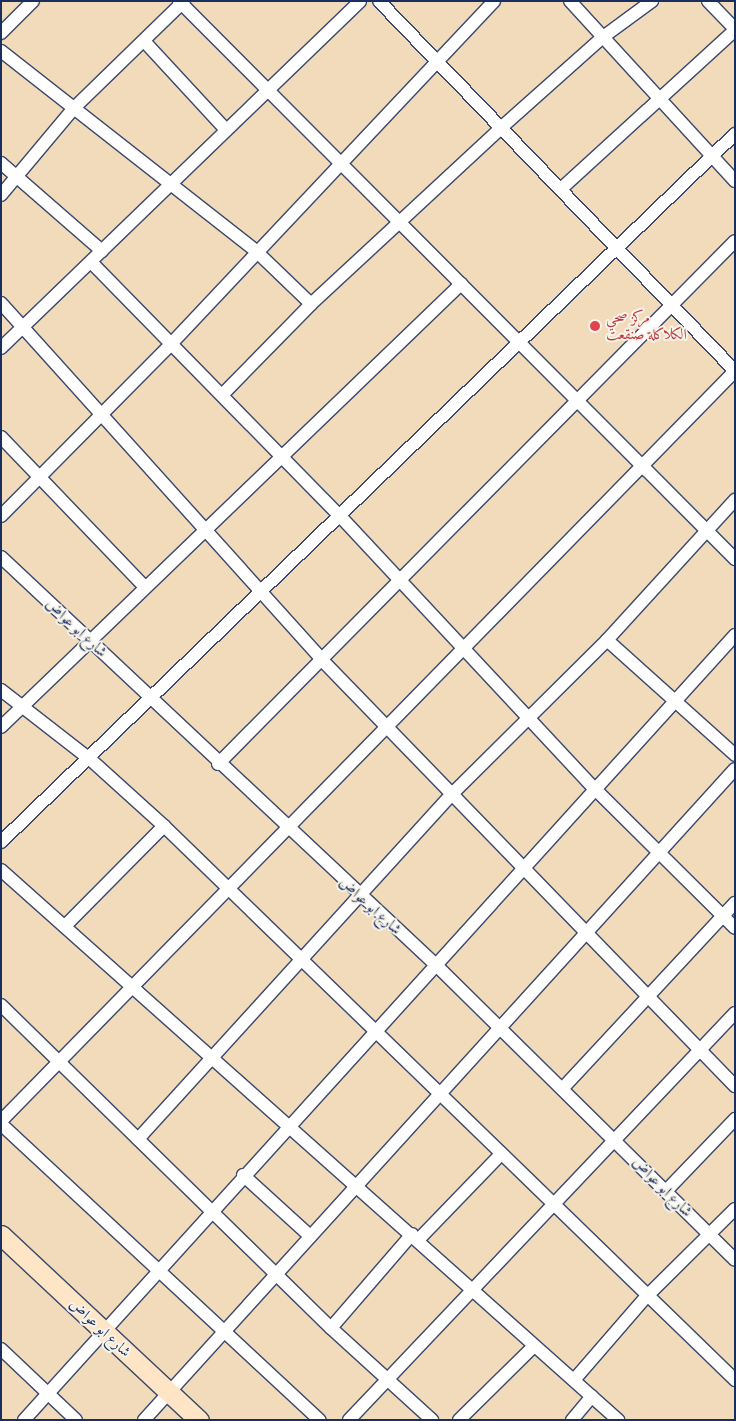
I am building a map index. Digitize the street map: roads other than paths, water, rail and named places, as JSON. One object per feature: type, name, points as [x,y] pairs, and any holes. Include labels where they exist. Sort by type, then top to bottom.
[{"type":"street","points":[[1,33],[33,1]]},
{"type":"street","points":[[1,348],[91,262],[169,182],[269,90],[360,1]]},
{"type":"street","points":[[320,1420],[1,1122],[228,888],[289,830],[464,652],[641,466],[735,371],[670,307],[618,248],[503,126],[379,1]]},
{"type":"street","points":[[1,516],[101,412],[171,344],[439,62],[494,1]]},
{"type":"street","points":[[570,1],[735,181]]},
{"type":"street","points":[[223,394],[310,304],[402,223],[503,126],[603,37],[652,1]]},
{"type":"street","points":[[562,188],[735,29],[708,1]]},
{"type":"street","points":[[1,195],[74,108],[182,2],[402,223],[576,403],[735,560]]},
{"type":"street","points":[[144,41],[226,130]]},
{"type":"street","points":[[1,51],[257,252],[310,304]]},
{"type":"street","points":[[1,842],[91,760],[262,591],[519,345],[735,134]]},
{"type":"street","points":[[1,163],[102,251]]},
{"type":"street","points":[[218,764],[321,659],[401,582],[735,241]]},
{"type":"street","points":[[91,262],[223,394],[282,458],[340,516],[526,718],[735,928]]},
{"type":"street","points":[[1,727],[204,529],[282,458],[461,284]]},
{"type":"street","points":[[1,303],[262,591],[321,659],[735,1086]]},
{"type":"street","points":[[1,437],[145,587]]},
{"type":"street","points":[[138,1138],[216,1057],[300,960],[360,898],[452,794],[526,718],[607,640],[735,500]]},
{"type":"street","name":"شارع ابو عواض","points":[[1,558],[360,898],[435,964],[563,1088],[735,1260]]},
{"type":"street","points":[[24,1420],[212,1209],[735,634]]},
{"type":"street","points":[[607,640],[735,755]]},
{"type":"street","points":[[1,690],[91,760],[164,826],[375,1031],[437,1094],[551,1202],[646,1297],[735,1380]]},
{"type":"street","points":[[144,1420],[437,1094],[500,1028],[735,769]]},
{"type":"street","points":[[65,926],[164,826]]},
{"type":"street","points":[[1,870],[216,1057],[618,1420]]},
{"type":"street","points":[[563,1088],[735,903]]},
{"type":"street","points":[[1,1005],[212,1209],[331,1328],[432,1420]]},
{"type":"street","points":[[349,1420],[473,1290],[551,1202],[735,1013]]},
{"type":"street","points":[[666,1191],[735,1119]]},
{"type":"street","points":[[331,1328],[415,1237],[500,1155]]},
{"type":"street","points":[[243,1175],[310,1236]]},
{"type":"street","points":[[574,1380],[646,1297],[735,1210]]},
{"type":"street","name":"شارع ابو عواض","points":[[1,1234],[103,1332],[199,1420]]},
{"type":"street","points":[[459,1420],[534,1346]]},
{"type":"street","points":[[1,1349],[76,1420]]},
{"type":"street","points":[[572,1420],[592,1396]]},
{"type":"place","name":"مركز صحي الكلاكلة صنقعت","points":[[595,326]]}]
